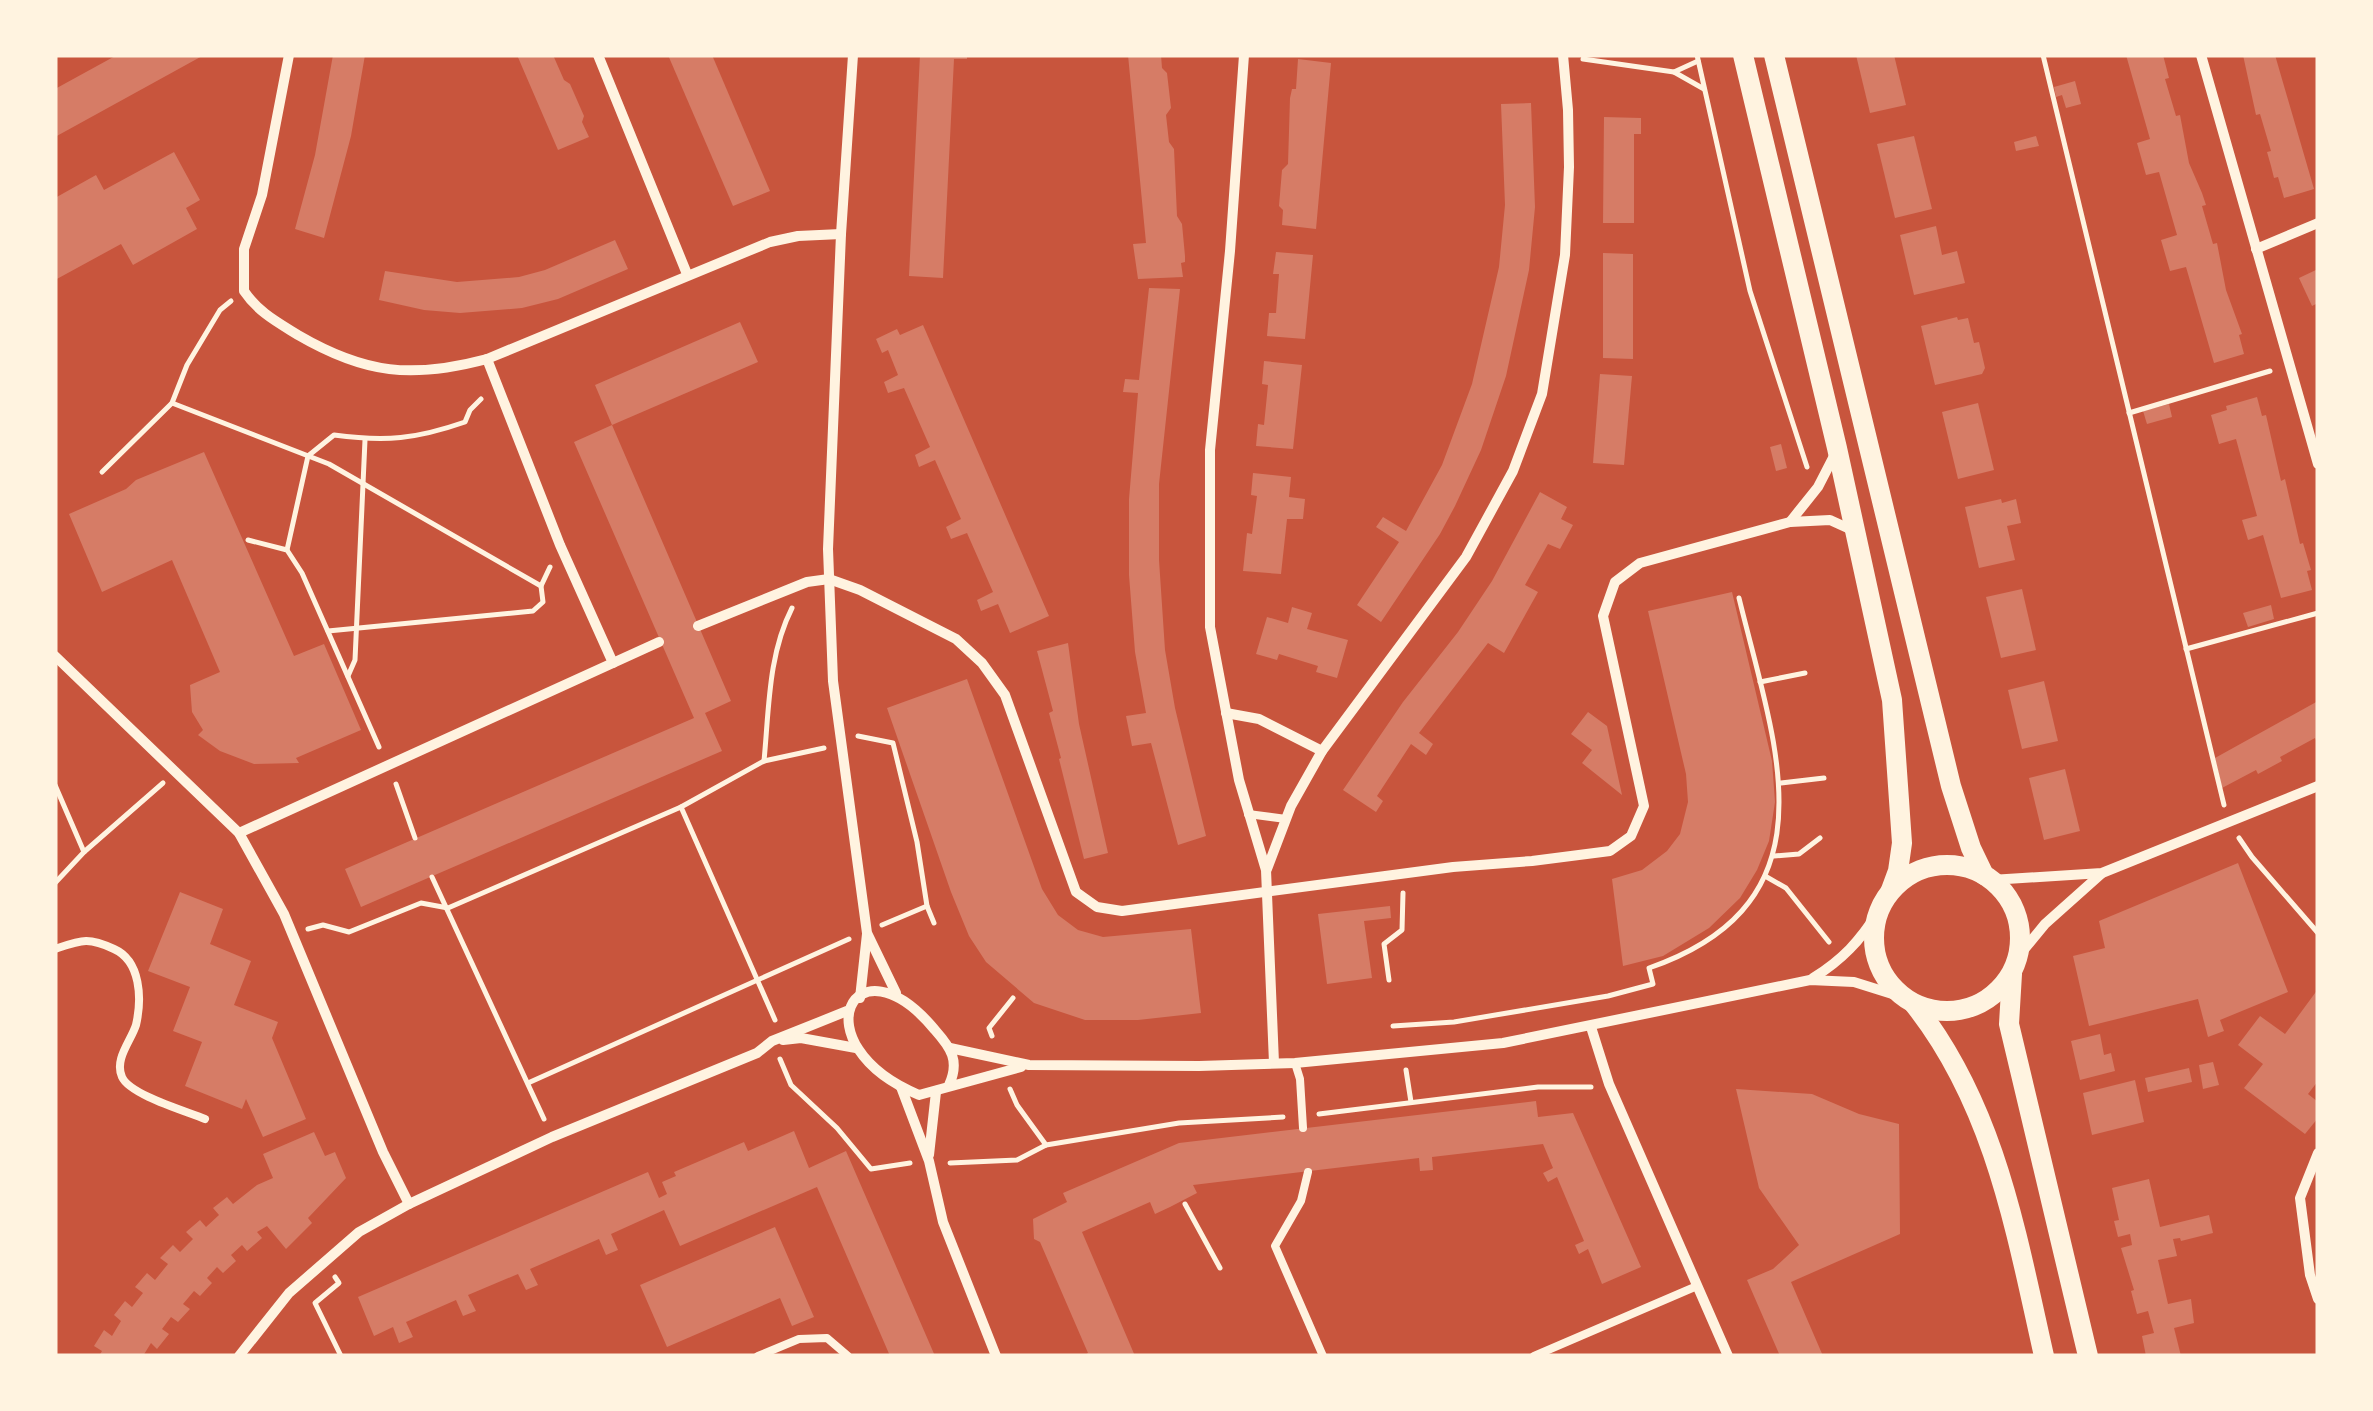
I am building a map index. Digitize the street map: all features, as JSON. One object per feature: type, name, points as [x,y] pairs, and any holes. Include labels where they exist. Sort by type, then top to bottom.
[{"type":"main road","points":[[1743,55],[1837,448],[1894,720],[1902,843],[1898,871],[1878,912],[1874,930],[1876,956],[1886,979],[1938,1035],[1989,1136],[2009,1202],[2044,1356]]},
{"type":"main road","points":[[1774,55],[1951,786],[1970,848],[2010,902],[2018,920],[2020,939],[2009,1024],[2088,1356]]},
{"type":"main road","points":[[1891,890],[1911,873],[1937,865],[1956,865],[1988,877]]},
{"type":"main road","points":[[1909,1000],[1946,1011],[1974,1006],[1998,990],[2015,962]]},
{"type":"street","points":[[289,55],[262,195],[244,249],[244,291],[266,316],[336,357],[404,371],[454,368],[486,360],[770,242],[841,234]]},
{"type":"street","points":[[598,55],[687,274]]},
{"type":"street","points":[[852,55],[841,234],[829,579],[840,744],[867,933],[860,998]]},
{"type":"street","points":[[1244,55],[1210,450],[1210,626],[1248,814],[1266,870],[1274,1063]]},
{"type":"street","points":[[1266,870],[1286,819],[1322,750],[1466,557],[1513,471],[1542,394],[1565,255],[1570,167],[1562,55]]},
{"type":"street","points":[[2201,55],[2318,464]]},
{"type":"street","points":[[2256,250],[2318,223]]},
{"type":"street","points":[[486,360],[612,664]]},
{"type":"street","points":[[1790,522],[1814,492],[1837,448]]},
{"type":"street","points":[[698,626],[807,582],[829,579],[860,590],[956,639],[982,663],[1005,695],[1076,892],[1097,907],[1122,911],[1610,850],[1631,836],[1644,806],[1604,628],[1609,592],[1622,575],[1640,563],[1790,522],[1838,521],[1856,534]]},
{"type":"street","points":[[239,833],[659,642]]},
{"type":"street","points":[[55,656],[239,833],[284,914],[383,1152],[409,1204]]},
{"type":"street","points":[[1226,713],[1259,720],[1322,750]]},
{"type":"street","points":[[2015,962],[2044,924],[2102,873],[2318,786]]},
{"type":"street","points":[[1988,877],[2102,873]]},
{"type":"street","points":[[1810,980],[1840,961],[1878,912]]},
{"type":"street","points":[[867,933],[896,994]]},
{"type":"street","points":[[950,1048],[1029,1065],[1295,1063],[1503,1043],[1810,980],[1854,982],[1909,1000]]},
{"type":"street","points":[[239,1356],[289,1293],[359,1232],[409,1204],[552,1137],[757,1053],[772,1041],[847,1011],[860,998],[880,990],[896,994],[928,1020],[950,1048],[955,1062],[949,1085]]},
{"type":"street","points":[[847,1011],[849,1032],[856,1048],[902,1087],[919,1095],[1029,1065]]},
{"type":"street","points":[[1591,1027],[1609,1084],[1728,1356]]},
{"type":"street","points":[[772,1041],[800,1038],[856,1048]]},
{"type":"street","points":[[902,1087],[929,1161],[943,1222],[996,1356]]},
{"type":"street","points":[[929,1161],[936,1092]]},
{"type":"street","points":[[2318,1153],[2300,1198],[2310,1275],[2318,1298]]},
{"type":"lane","points":[[1248,814],[1286,819]]},
{"type":"lane","points":[[55,949],[92,939],[126,954],[136,971],[138,997],[136,1025],[120,1059],[122,1076],[134,1090],[205,1119]]},
{"type":"lane","points":[[1295,1063],[1300,1079],[1302,1128]]},
{"type":"lane","points":[[1308,1177],[1301,1201],[1275,1246],[1323,1356]]},
{"type":"lane","points":[[1534,1356],[1697,1286]]},
{"type":"lane","points":[[758,1356],[800,1339],[828,1338],[848,1356]]},
{"type":"path","points":[[1562,55],[1674,72],[1704,88]]},
{"type":"path","points":[[2042,55],[2228,822],[2252,858],[2318,933]]},
{"type":"path","points":[[1674,72],[1697,58],[1755,310],[1791,409],[1814,492]]},
{"type":"path","points":[[102,472],[172,403],[187,365],[220,310],[244,291]]},
{"type":"path","points":[[2129,412],[2291,368]]},
{"type":"path","points":[[287,550],[308,456],[334,435],[419,438],[465,422],[470,410],[496,390]]},
{"type":"path","points":[[172,403],[308,456],[363,482],[541,586]]},
{"type":"path","points":[[348,676],[355,660],[365,439]]},
{"type":"path","points":[[248,540],[287,550],[302,573],[388,766],[415,838]]},
{"type":"path","points":[[328,631],[533,611],[544,602],[541,586],[550,567],[567,560]]},
{"type":"path","points":[[764,761],[772,677],[781,630],[793,606],[793,590]]},
{"type":"path","points":[[1393,1026],[1454,1022],[1608,996],[1652,984],[1649,968],[1690,952],[1722,932],[1748,904],[1774,856],[1780,783],[1739,598]]},
{"type":"path","points":[[2186,650],[2318,613]]},
{"type":"path","points":[[1760,682],[1804,673]]},
{"type":"path","points":[[292,934],[323,925],[349,932],[421,902],[448,908],[681,807],[764,761],[840,744],[860,734],[893,742],[918,842],[926,906],[934,923]]},
{"type":"path","points":[[55,883],[153,789],[178,774]]},
{"type":"path","points":[[1780,783],[1824,778]]},
{"type":"path","points":[[55,785],[84,852]]},
{"type":"path","points":[[681,807],[776,1021],[772,1041],[791,1085],[837,1128],[871,1169],[929,1161],[956,1164],[1017,1160],[1046,1145],[1179,1122],[1302,1116],[1538,1088],[1609,1084]]},
{"type":"path","points":[[1774,856],[1799,854],[1820,838]]},
{"type":"path","points":[[1389,980],[1384,944],[1402,930],[1402,873]]},
{"type":"path","points":[[1764,875],[1786,888],[1835,948]]},
{"type":"path","points":[[432,877],[552,1137]]},
{"type":"path","points":[[528,1083],[926,906]]},
{"type":"path","points":[[1404,1053],[1410,1102]]},
{"type":"path","points":[[1186,1204],[1220,1268]]},
{"type":"path","points":[[323,1260],[338,1283],[315,1303],[341,1356]]},
{"type":"building","points":[[117,55],[204,55],[55,137],[55,89]]},
{"type":"building","points":[[333,55],[365,55],[351,136],[324,238],[295,229],[315,155]]},
{"type":"building","points":[[517,55],[553,55],[564,80],[570,84],[589,137],[558,150]]},
{"type":"building","points":[[668,55],[712,55],[770,191],[733,206]]},
{"type":"building","points":[[920,55],[967,55],[967,59],[954,59],[943,278],[909,276]]},
{"type":"building","points":[[1128,55],[1161,55],[1162,68],[1167,73],[1171,108],[1166,115],[1169,142],[1174,149],[1177,216],[1182,224],[1183,277],[1138,279],[1133,244],[1146,243]]},
{"type":"building","points":[[1856,55],[1894,55],[1906,105],[1870,113]]},
{"type":"building","points":[[2126,55],[2163,55],[2169,78],[2165,79],[2176,116],[2180,115],[2189,163],[2206,205],[2202,206],[2213,244],[2217,243],[2244,354],[2214,363],[2186,267],[2170,271],[2161,240],[2177,235],[2159,172],[2146,175],[2137,143],[2150,139]]},
{"type":"building","points":[[2243,55],[2275,55],[2314,189],[2284,198],[2278,177],[2274,178],[2267,152],[2271,151],[2260,114],[2256,115]]},
{"type":"building","points":[[1298,59],[1331,63],[1316,229],[1282,225],[1283,210],[1279,206],[1282,170],[1288,164],[1290,98],[1292,89],[1296,89]]},
{"type":"building","points":[[2075,81],[2081,104],[2066,108],[2062,95],[2056,97],[2054,87]]},
{"type":"building","points":[[1531,103],[1535,207],[1529,270],[1506,376],[1481,450],[1455,506],[1381,622],[1357,605],[1399,542],[1376,527],[1383,517],[1406,531],[1442,465],[1472,384],[1499,267],[1505,205],[1501,104]]},
{"type":"building","points":[[1604,117],[1641,118],[1641,134],[1634,134],[1634,223],[1603,223]]},
{"type":"building","points":[[1914,136],[1932,209],[1895,218],[1877,144]]},
{"type":"building","points":[[2036,136],[2039,146],[2016,151],[2014,142]]},
{"type":"building","points":[[174,152],[200,200],[186,208],[197,229],[133,265],[121,244],[55,280],[55,198],[96,175],[104,190]]},
{"type":"building","points":[[1936,226],[1942,255],[1957,251],[1965,283],[1914,295],[1900,235]]},
{"type":"building","points":[[615,240],[628,269],[558,299],[522,308],[460,313],[379,300],[385,271],[457,282],[519,277]]},
{"type":"building","points":[[1276,252],[1313,255],[1305,339],[1267,336],[1269,313],[1276,313]]},
{"type":"building","points":[[1603,253],[1633,254],[1633,359],[1603,358]]},
{"type":"building","points":[[2318,269],[2318,303],[2312,306],[2299,278]]},
{"type":"building","points":[[1149,288],[1180,289],[1159,484],[1159,560],[1165,650],[1206,836],[1178,845],[1151,743],[1132,746],[1126,716],[1146,713],[1135,652],[1129,575],[1129,499],[1138,393],[1123,392],[1125,379],[1139,380]]},
{"type":"building","points":[[1968,318],[1985,368],[1982,374],[1935,385],[1921,326]]},
{"type":"building","points":[[740,322],[758,362],[612,425],[595,385]]},
{"type":"building","points":[[923,325],[1049,616],[1010,633],[998,604],[981,611],[977,600],[993,592],[967,533],[951,539],[946,527],[961,519],[935,460],[919,467],[915,455],[930,447],[904,388],[888,393],[884,382],[898,375],[888,350],[882,353],[876,339],[897,329],[900,335]]},
{"type":"building","points":[[1264,361],[1302,365],[1293,449],[1256,446],[1258,424],[1264,425],[1268,385],[1262,384]]},
{"type":"building","points":[[1600,374],[1632,376],[1624,465],[1593,463]]},
{"type":"building","points":[[2257,397],[2262,416],[2266,415],[2281,481],[2285,479],[2300,544],[2303,543],[2311,570],[2307,571],[2312,590],[2281,598],[2263,535],[2248,540],[2242,520],[2257,516],[2236,439],[2219,444],[2211,415]]},
{"type":"building","points":[[1978,403],[1994,470],[1958,479],[1942,412]]},
{"type":"building","points":[[2169,404],[2172,417],[2147,424],[2143,411]]},
{"type":"building","points":[[612,425],[731,701],[705,713],[722,751],[361,907],[345,869],[694,718],[574,442]]},
{"type":"building","points":[[1781,444],[1787,468],[1776,471],[1770,447]]},
{"type":"building","points":[[204,452],[294,656],[324,644],[361,730],[296,758],[299,763],[254,764],[220,751],[198,735],[203,730],[192,712],[190,685],[220,672],[172,560],[102,592],[69,514]]},
{"type":"building","points":[[1253,473],[1291,477],[1289,497],[1305,499],[1303,519],[1287,519],[1281,574],[1243,571],[1247,533],[1252,534],[1257,496],[1251,495]]},
{"type":"building","points":[[1540,492],[1567,507],[1561,519],[1573,525],[1560,549],[1548,544],[1525,585],[1538,592],[1504,653],[1488,643],[1419,733],[1433,744],[1426,755],[1411,744],[1377,796],[1383,801],[1376,812],[1343,790],[1492,581]]},
{"type":"building","points":[[2001,499],[2002,503],[2016,499],[2021,523],[2007,526],[2015,560],[1979,568],[1965,507]]},
{"type":"building","points":[[2022,589],[2036,650],[2001,658],[1986,597]]},
{"type":"building","points":[[1732,592],[1772,761],[1775,802],[1769,841],[1740,898],[1709,928],[1663,956],[1623,966],[1612,879],[1642,870],[1667,851],[1680,834],[1688,802],[1686,774],[1648,611]]},
{"type":"building","points":[[2271,605],[2274,619],[2248,627],[2243,613]]},
{"type":"building","points":[[1292,607],[1312,613],[1307,629],[1348,640],[1337,678],[1316,672],[1318,666],[1279,654],[1277,660],[1256,654],[1267,617],[1288,623]]},
{"type":"building","points":[[1068,643],[1079,724],[1108,853],[1084,859],[1037,651]]},
{"type":"building","points":[[967,679],[1042,889],[1058,915],[1078,930],[1103,937],[1191,929],[1201,1013],[1138,1020],[1085,1020],[1034,1003],[986,962],[969,936],[951,892],[887,708]]},
{"type":"building","points":[[2044,681],[2058,741],[2022,749],[2008,690]]},
{"type":"building","points":[[2318,701],[2318,745],[2315,738],[2258,774],[2256,770],[2222,788],[2215,758]]},
{"type":"building","points":[[1588,712],[1607,726],[1622,795],[1582,763],[1592,750],[1571,734]]},
{"type":"building","points":[[2065,769],[2080,831],[2044,840],[2029,778]]},
{"type":"building","points":[[2238,863],[2288,992],[2220,1020],[2224,1031],[2208,1037],[2198,999],[2089,1026],[2073,956],[2105,948],[2099,921]]},
{"type":"building","points":[[180,892],[223,909],[210,944],[251,961],[234,1005],[278,1022],[272,1038],[306,1119],[263,1137],[246,1099],[242,1109],[185,1086],[202,1042],[173,1031],[190,987],[148,971]]},
{"type":"building","points":[[1390,906],[1391,918],[1364,921],[1372,978],[1327,984],[1318,914]]},
{"type":"building","points":[[2318,989],[2318,1081],[2308,1094],[2318,1102],[2318,1118],[2305,1134],[2244,1088],[2263,1064],[2238,1045],[2260,1016],[2285,1034]]},
{"type":"building","points":[[2100,1034],[2104,1055],[2111,1053],[2115,1071],[2080,1080],[2071,1041]]},
{"type":"building","points":[[2213,1062],[2219,1085],[2203,1089],[2199,1065]]},
{"type":"building","points":[[2189,1068],[2192,1082],[2148,1092],[2145,1078]]},
{"type":"building","points":[[2135,1080],[2144,1122],[2092,1135],[2083,1093]]},
{"type":"building","points":[[1736,1089],[1812,1094],[1859,1114],[1899,1124],[1900,1234],[1791,1282],[1823,1356],[1780,1356],[1747,1280],[1773,1269],[1799,1245],[1759,1188]]},
{"type":"building","points":[[1536,1101],[1538,1117],[1573,1113],[1641,1267],[1602,1284],[1588,1249],[1579,1254],[1575,1245],[1584,1241],[1557,1177],[1548,1182],[1543,1173],[1553,1168],[1543,1144],[1432,1157],[1433,1170],[1420,1171],[1419,1158],[1193,1185],[1197,1193],[1155,1214],[1150,1202],[1082,1232],[1135,1356],[1083,1356],[1088,1353],[1040,1242],[1034,1239],[1033,1219],[1067,1202],[1063,1193],[1179,1143]]},
{"type":"building","points":[[794,1131],[809,1168],[846,1151],[935,1356],[890,1356],[817,1187],[680,1246],[664,1210],[611,1234],[618,1250],[606,1255],[599,1239],[530,1269],[538,1285],[526,1290],[518,1274],[468,1295],[476,1311],[463,1316],[456,1300],[406,1322],[413,1337],[399,1343],[393,1327],[374,1336],[358,1297],[648,1172],[659,1198],[667,1194],[662,1182],[676,1176],[674,1172],[744,1142],[748,1151]]},
{"type":"building","points":[[314,1132],[325,1156],[335,1152],[346,1178],[308,1218],[312,1223],[286,1249],[267,1226],[257,1232],[262,1238],[247,1251],[242,1245],[231,1255],[236,1261],[223,1273],[217,1267],[207,1278],[212,1283],[200,1296],[194,1291],[183,1304],[190,1309],[178,1322],[171,1317],[162,1329],[169,1334],[157,1349],[151,1343],[143,1356],[99,1356],[102,1351],[94,1346],[104,1330],[112,1336],[121,1321],[114,1315],[125,1301],[132,1307],[143,1293],[135,1287],[147,1273],[155,1280],[168,1264],[160,1258],[173,1245],[180,1252],[193,1239],[186,1232],[200,1220],[206,1227],[219,1215],[213,1208],[227,1197],[233,1204],[273,1178],[263,1154]]},
{"type":"building","points":[[2149,1179],[2160,1227],[2209,1215],[2213,1233],[2181,1241],[2173,1239],[2177,1256],[2158,1260],[2168,1304],[2191,1299],[2194,1323],[2174,1328],[2181,1356],[2146,1356],[2142,1336],[2154,1333],[2148,1311],[2137,1314],[2131,1291],[2134,1290],[2121,1248],[2132,1245],[2130,1234],[2118,1237],[2114,1221],[2119,1220],[2112,1188]]},
{"type":"building","points":[[775,1227],[814,1317],[792,1326],[780,1298],[667,1347],[640,1285]]}]
